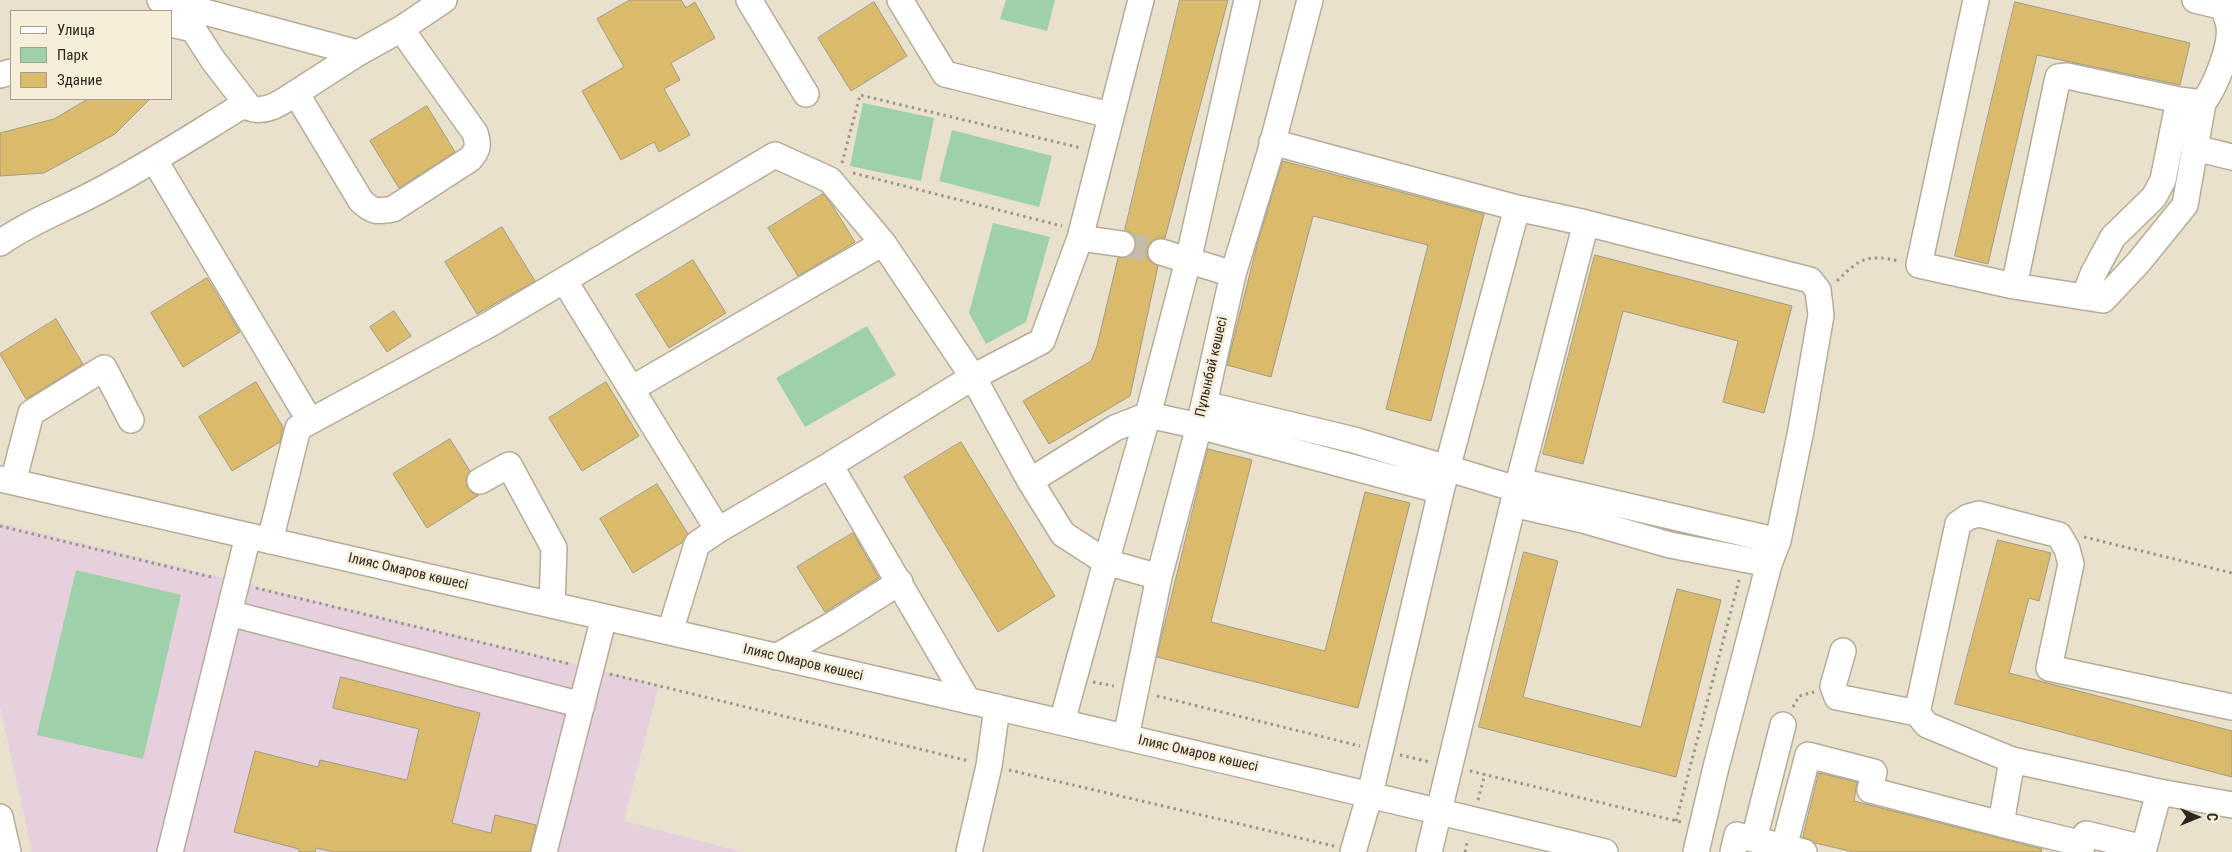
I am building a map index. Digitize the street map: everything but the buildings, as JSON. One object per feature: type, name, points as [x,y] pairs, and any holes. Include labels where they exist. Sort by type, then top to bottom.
[{"type":"street","points":[[177,15],[245,104],[250,108],[263,110],[296,93],[358,53],[401,29],[444,0]]},
{"type":"street","points":[[749,0],[806,94]]},
{"type":"street","points":[[900,0],[945,74],[1110,115]]},
{"type":"street","points":[[670,632],[697,544],[830,465],[973,376],[1042,341],[1080,234],[1141,0]]},
{"type":"street","points":[[1062,722],[1148,415],[1188,261],[1247,0]]},
{"type":"street","name":"Пұлынбай көшесі","points":[[1126,737],[1159,577],[1201,415],[1234,274],[1310,0]]},
{"type":"street","points":[[1976,0],[1919,265],[2014,286],[2103,300],[2138,262],[2185,205],[2196,148],[2191,102]]},
{"type":"street","points":[[2084,297],[2092,274],[2113,237],[2154,197],[2163,180],[2191,102],[2213,89],[2224,58],[2230,28],[2224,7],[2195,0]]},
{"type":"street","points":[[177,15],[358,53]]},
{"type":"street","points":[[296,93],[361,200],[371,210],[380,212],[393,209],[470,159],[478,150],[475,133],[401,29]]},
{"type":"street","points":[[2014,286],[2058,77],[2067,76],[2083,79],[2191,102]]},
{"type":"street","points":[[0,243],[20,228],[90,195],[155,160],[245,104]]},
{"type":"street","points":[[1272,142],[1517,208],[1586,223],[1810,280],[1818,290],[1821,315],[1801,430],[1778,540],[1769,564],[1696,852]]},
{"type":"street","points":[[2196,148],[2232,157]]},
{"type":"street","points":[[170,852],[236,584],[259,538],[298,428],[490,324],[774,154],[830,180],[882,243],[973,376],[1030,481],[1063,534],[1106,562],[1159,577]]},
{"type":"street","points":[[155,160],[310,421]]},
{"type":"street","points":[[1353,851],[1370,794],[1444,479],[1517,208]]},
{"type":"street","points":[[1429,852],[1516,492],[1586,223]]},
{"type":"street","points":[[1080,234],[1122,244]]},
{"type":"street","points":[[631,389],[882,243]]},
{"type":"street","points":[[1161,252],[1234,274]]},
{"type":"street","points":[[564,280],[718,530]]},
{"type":"street","points":[[7,480],[31,413],[104,368],[131,420]]},
{"type":"street","points":[[1030,481],[1115,428],[1148,415],[1201,415],[1354,440],[1444,479]]},
{"type":"street","points":[[1201,415],[1348,466],[1444,479],[1675,517],[1778,540]]},
{"type":"street","points":[[1348,466],[1354,440]]},
{"type":"street","points":[[480,481],[509,465],[554,548],[552,605]]},
{"type":"street","points":[[830,465],[968,701]]},
{"type":"street","name":"Ілияс Омаров көшесі","points":[[7,480],[1062,722],[1370,794],[1605,852]]},
{"type":"street","points":[[1516,492],[1582,520],[1670,545],[1769,564]]},
{"type":"street","points":[[1917,713],[1958,524],[1968,517],[1979,514],[2059,535],[2067,549],[2071,564],[2049,668],[2232,707]]},
{"type":"street","points":[[1670,545],[1675,517]]},
{"type":"street","points":[[776,657],[837,622],[900,582]]},
{"type":"street","points":[[229,613],[582,705]]},
{"type":"street","points":[[544,852],[604,617]]},
{"type":"street","points":[[1843,651],[1833,686],[1837,697],[1917,713],[1928,726],[2012,760],[2159,792],[2232,805]]},
{"type":"street","points":[[969,852],[989,766],[997,707]]},
{"type":"street","points":[[1754,839],[1783,725]]},
{"type":"street","points":[[1733,852],[1737,835],[1794,850],[1808,755],[1874,772],[1870,790],[2083,844],[2086,834],[2143,850],[2159,792]]},
{"type":"street","points":[[2001,824],[2012,760]]},
{"type":"street","points":[[0,817],[8,852]]},
{"type":"path","points":[[840,170],[860,95],[1101,152]]},
{"type":"path","points":[[850,172],[1080,234]]},
{"type":"path","points":[[1818,290],[1835,282],[1854,264],[1876,256],[1919,265]]},
{"type":"path","points":[[0,526],[989,766],[1353,851]]},
{"type":"path","points":[[2059,535],[2075,535],[2232,573]]},
{"type":"path","points":[[1676,821],[1744,560]]},
{"type":"path","points":[[1783,725],[1799,696],[1814,692],[1837,697]]},
{"type":"path","points":[[1476,807],[1485,774]]},
{"type":"path","points":[[1465,852],[1467,843]]},
{"type":"shaded area","points":[[0,523],[659,685],[624,821],[744,852],[32,852],[0,707]]},
{"type":"green space","points":[[1006,0],[1055,0],[1047,31],[1000,19]]},
{"type":"green space","points":[[863,103],[934,118],[921,181],[850,166]]},
{"type":"green space","points":[[952,130],[1052,156],[1039,207],[939,181]]},
{"type":"green space","points":[[993,223],[1050,237],[1026,322],[986,344],[969,313]]},
{"type":"green space","points":[[867,326],[896,375],[805,427],[776,378]]},
{"type":"green space","points":[[76,570],[181,595],[143,759],[37,735]]},
{"type":"tunnel","points":[[1122,244],[1161,252]]}]
